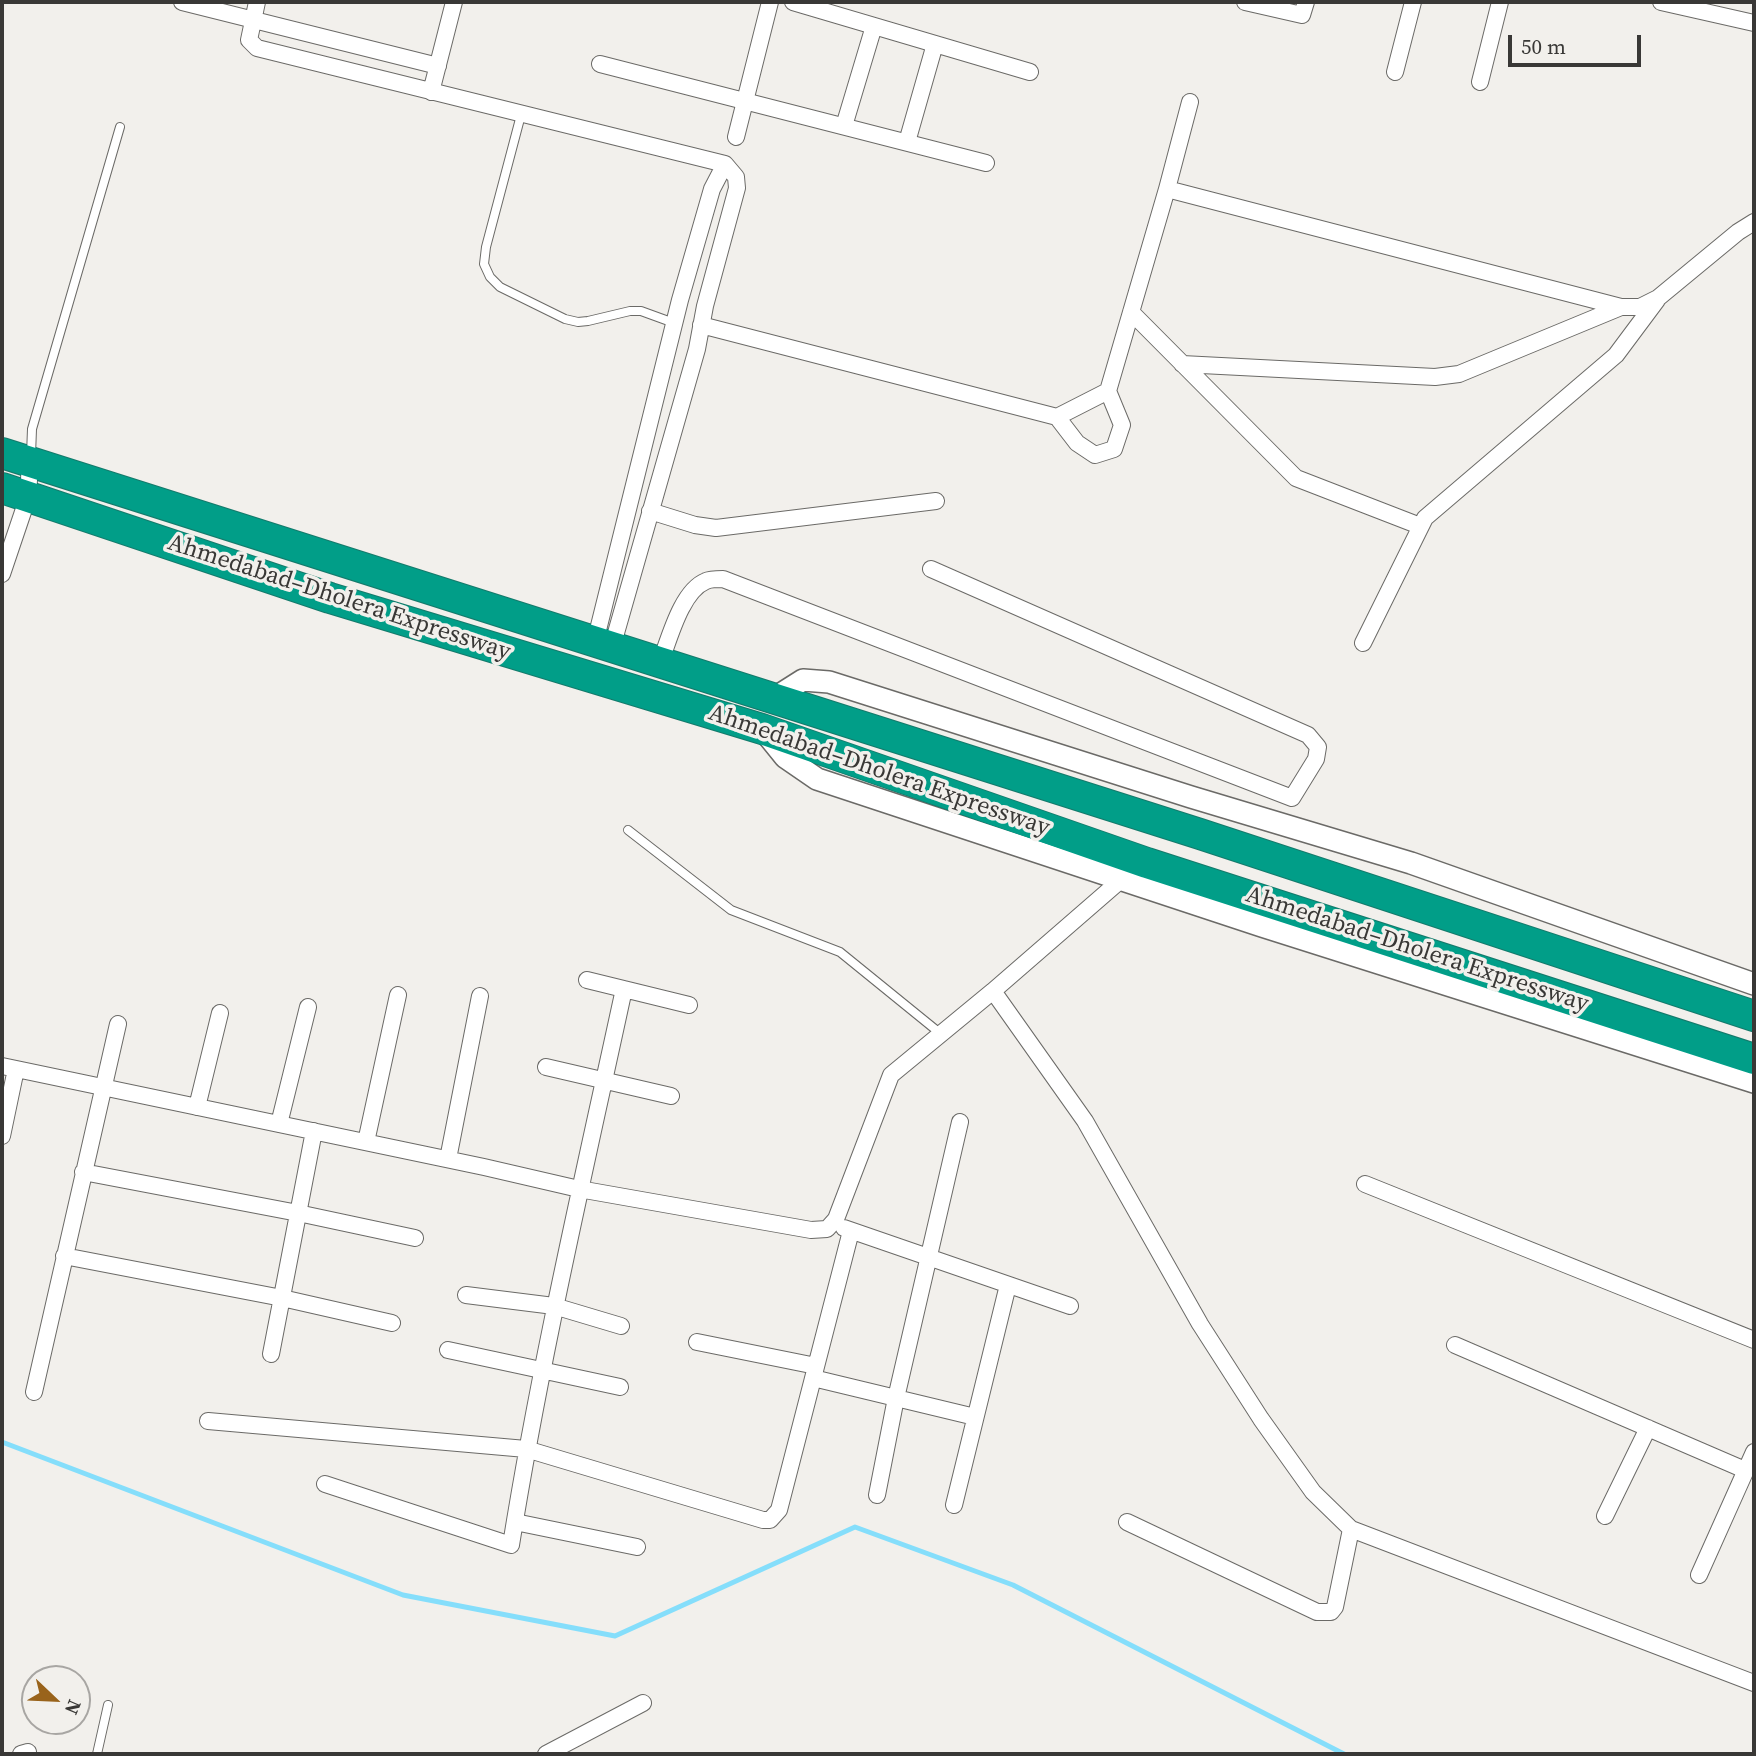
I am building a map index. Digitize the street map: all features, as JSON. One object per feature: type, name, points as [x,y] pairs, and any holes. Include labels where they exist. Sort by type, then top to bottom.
[{"type":"highway","name":"Ahmedabad–Dholera Expressway","points":[[2,453],[1200,834],[1754,1016]]},
{"type":"highway","name":"Ahmedabad–Dholera Expressway","points":[[15,492],[330,598],[762,729],[1147,863],[1754,1059]]},
{"type":"street","points":[[182,2],[438,66]]},
{"type":"street","points":[[257,2],[249,40],[257,48],[725,164],[736,177],[737,188],[696,349],[650,511],[603,645]]},
{"type":"street","points":[[431,92],[454,2]]},
{"type":"street","points":[[736,137],[770,2]]},
{"type":"street","points":[[793,2],[1030,72]]},
{"type":"street","points":[[1245,2],[1302,15],[1306,2]]},
{"type":"street","points":[[1395,72],[1413,2]]},
{"type":"street","points":[[1480,82],[1500,2]]},
{"type":"street","points":[[1661,2],[1754,23]]},
{"type":"street","points":[[844,126],[873,26]]},
{"type":"street","points":[[907,142],[935,44]]},
{"type":"street","points":[[600,64],[986,163]]},
{"type":"street","points":[[701,325],[1057,417],[1077,443],[1095,455],[1114,449],[1122,425],[1108,391],[1190,102]]},
{"type":"street","points":[[603,645],[669,342],[712,189],[725,164]]},
{"type":"street","points":[[1167,189],[1621,307],[1640,307],[1658,298],[1754,222]]},
{"type":"street","points":[[1363,643],[1420,526],[1430,513],[1616,355],[1658,298]]},
{"type":"street","points":[[680,300],[705,306]]},
{"type":"street","points":[[1182,364],[1436,377],[1459,374],[1621,307]]},
{"type":"street","points":[[1131,312],[1296,478],[1420,526]]},
{"type":"street","points":[[669,342],[696,349]]},
{"type":"street","points":[[1057,417],[1108,391]]},
{"type":"street","points":[[2,574],[15,492],[30,462]]},
{"type":"street","points":[[650,511],[695,525],[716,528],[936,501]]},
{"type":"street","points":[[931,569],[1308,735],[1318,747],[1316,759],[1292,797],[1281,824]]},
{"type":"street","points":[[660,663],[681,609],[692,591],[706,580],[723,579],[1292,797]]},
{"type":"street","points":[[773,699],[803,680],[829,682],[1411,863],[1754,984]]},
{"type":"street","points":[[762,729],[785,757],[817,779],[1262,926],[1754,1082]]},
{"type":"street","points":[[2,1136],[9,1068],[448,1159],[579,1189],[811,1230],[827,1229],[836,1219],[891,1075],[1122,879]]},
{"type":"street","points":[[587,980],[689,1005]]},
{"type":"street","points":[[325,1485],[511,1545],[554,1306],[624,989]]},
{"type":"street","points":[[993,991],[1085,1121],[1200,1324],[1261,1419],[1314,1492],[1351,1529],[1754,1683]]},
{"type":"street","points":[[366,1142],[398,995]]},
{"type":"street","points":[[448,1159],[480,996]]},
{"type":"street","points":[[279,1124],[309,1007]]},
{"type":"street","points":[[197,1107],[220,1013]]},
{"type":"street","points":[[34,1392],[118,1024]]},
{"type":"street","points":[[546,1067],[671,1096]]},
{"type":"street","points":[[877,1495],[896,1398],[960,1122]]},
{"type":"street","points":[[271,1354],[314,1131]]},
{"type":"street","points":[[83,1172],[415,1238]]},
{"type":"street","points":[[1365,1184],[1754,1340]]},
{"type":"street","points":[[831,1224],[1070,1306]]},
{"type":"street","points":[[208,1421],[526,1450],[770,1520],[779,1510],[851,1231]]},
{"type":"street","points":[[64,1256],[282,1298],[392,1323]]},
{"type":"street","points":[[954,1505],[1008,1285]]},
{"type":"street","points":[[466,1295],[554,1306],[621,1326]]},
{"type":"street","points":[[697,1342],[815,1372],[896,1398],[975,1417]]},
{"type":"street","points":[[1455,1345],[1745,1470]]},
{"type":"street","points":[[448,1350],[620,1387]]},
{"type":"street","points":[[1605,1516],[1648,1428]]},
{"type":"street","points":[[1699,1574],[1754,1452]]},
{"type":"street","points":[[515,1522],[637,1547]]},
{"type":"street","points":[[1127,1522],[1317,1612],[1325,1613],[1331,1612],[1335,1607],[1351,1529]]},
{"type":"street","points":[[546,1754],[643,1703]]},
{"type":"lane","points":[[521,115],[485,247],[484,264],[489,277],[500,287],[578,323],[641,310],[674,323]]},
{"type":"lane","points":[[30,462],[32,429],[120,127]]},
{"type":"lane","points":[[628,830],[731,910],[841,953],[941,1034]]},
{"type":"lane","points":[[97,1754],[108,1705]]},
{"type":"waterway","points":[[2,1442],[403,1595],[615,1636],[855,1527],[1013,1585],[1344,1754]]}]
